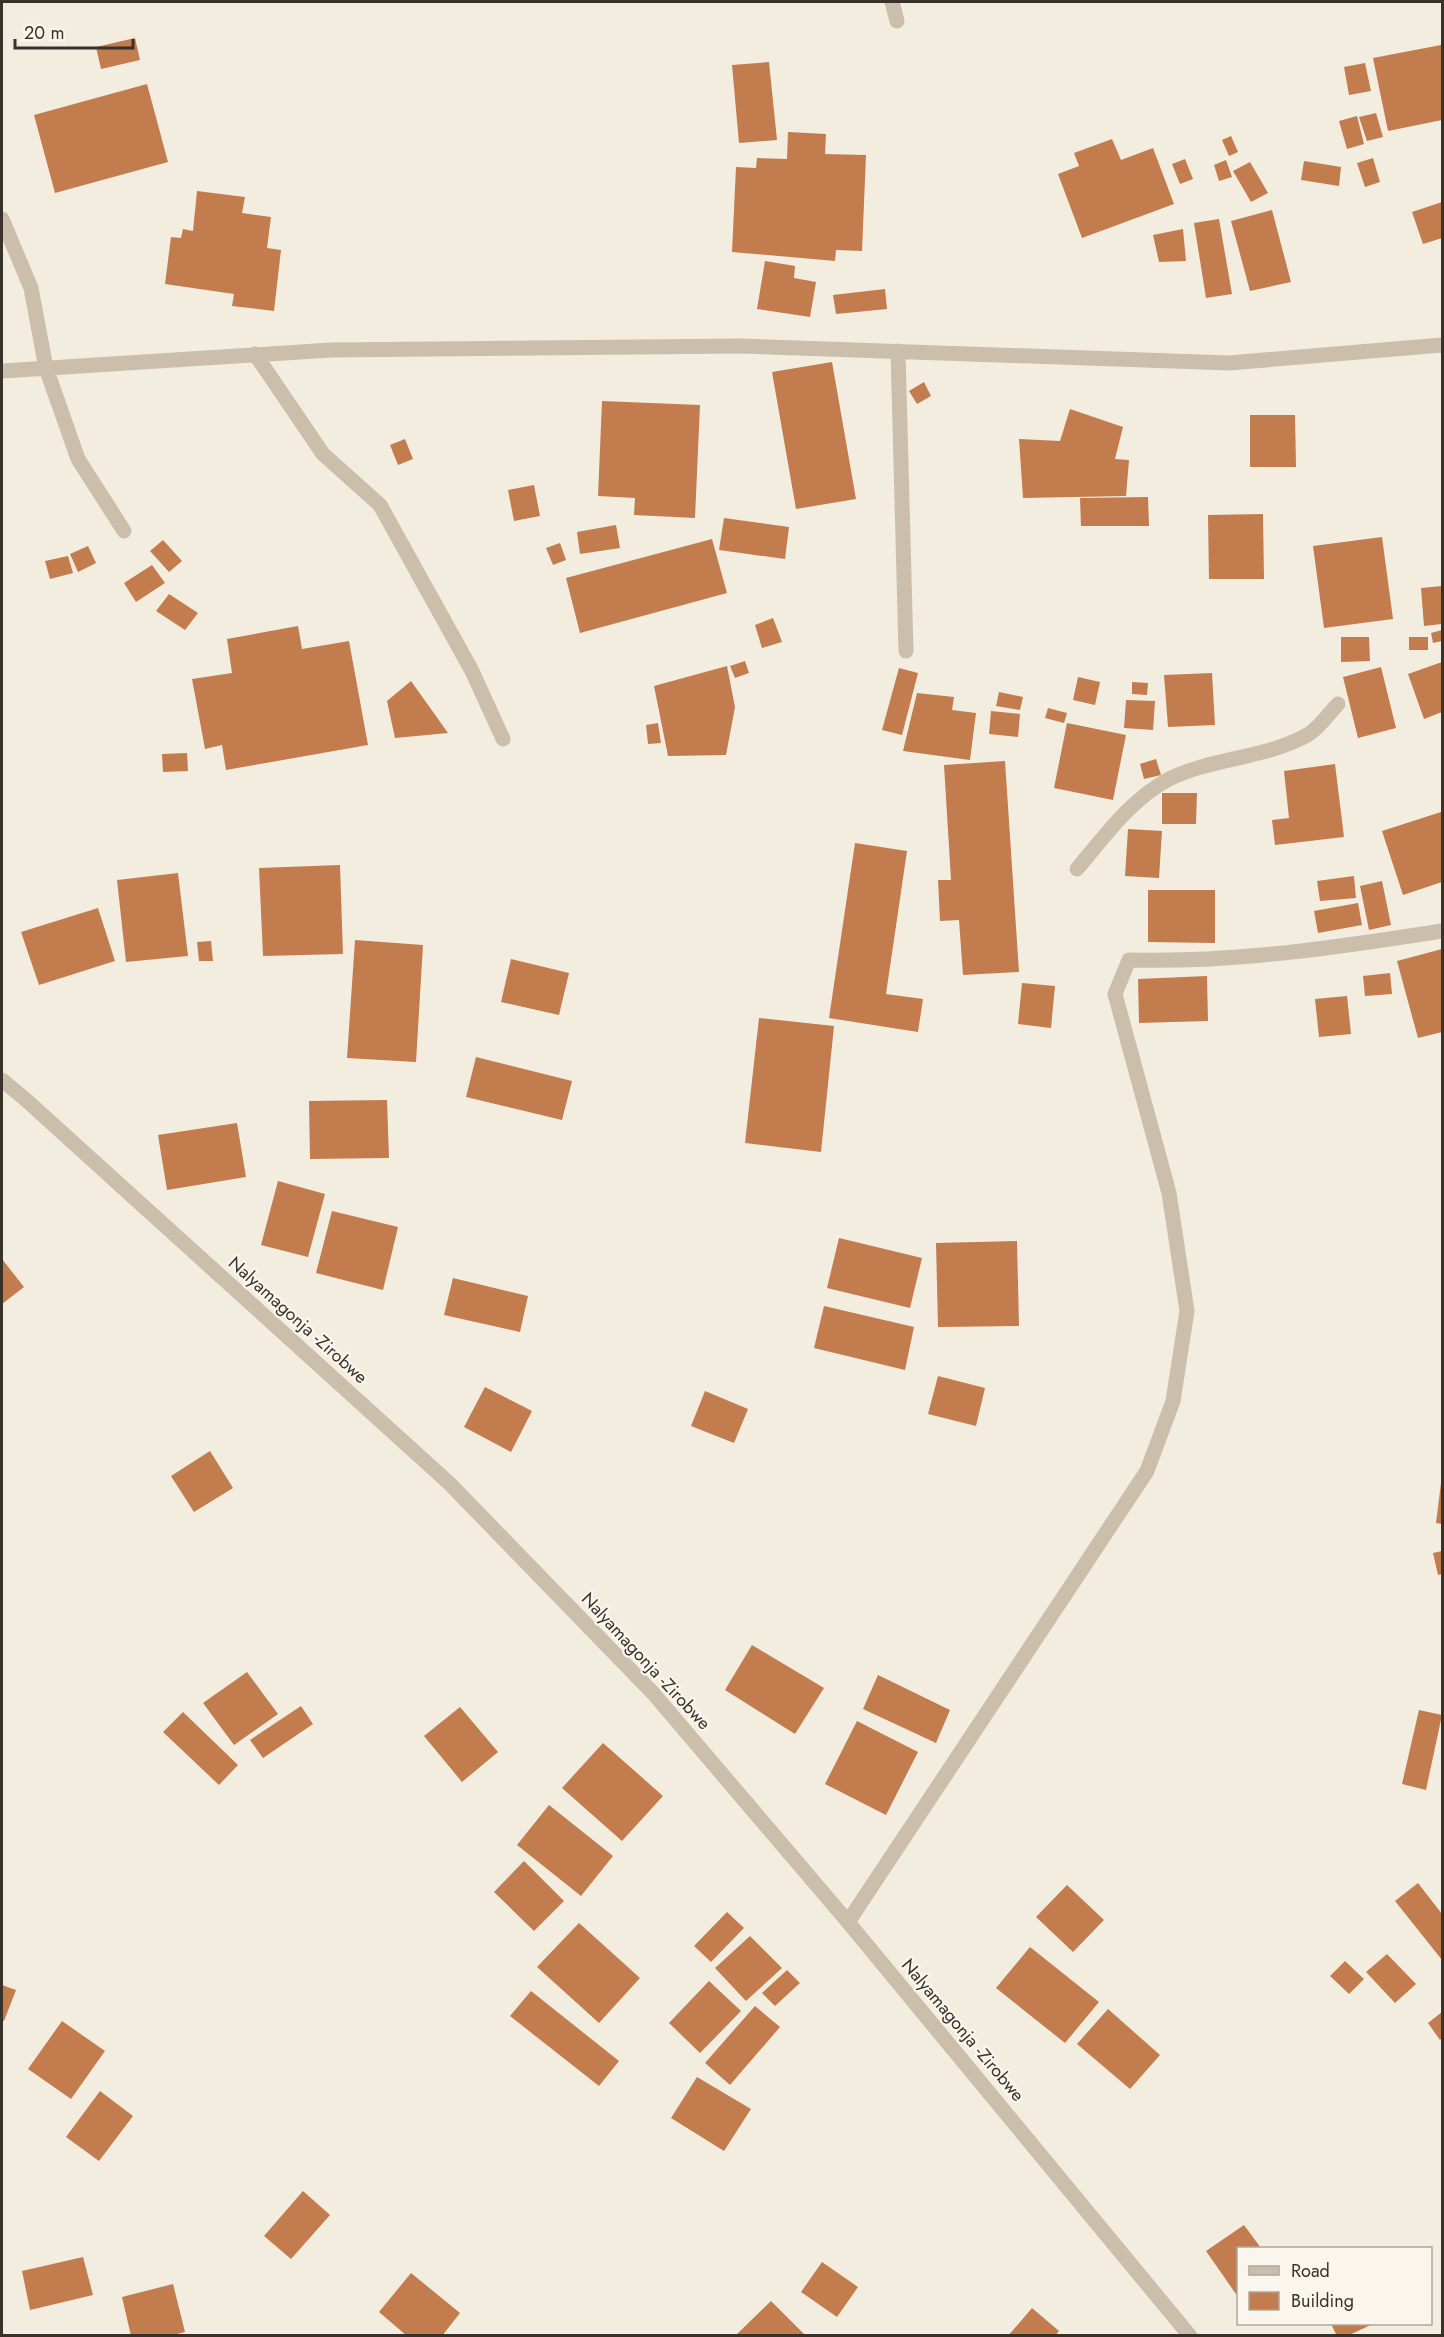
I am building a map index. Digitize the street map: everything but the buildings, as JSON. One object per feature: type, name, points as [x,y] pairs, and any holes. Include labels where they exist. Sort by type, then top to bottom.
[{"type":"street","points":[[892,2],[897,21]]},
{"type":"street","points":[[2,219],[31,288],[46,368],[78,459],[124,531]]},
{"type":"street","points":[[2,371],[331,350],[730,346],[1229,363],[1443,345]]},
{"type":"street","points":[[898,351],[906,651]]},
{"type":"street","points":[[255,354],[323,454],[380,506],[472,670],[503,739]]},
{"type":"street","points":[[1077,869],[1135,801],[1169,780],[1210,763],[1265,753],[1311,733],[1338,704]]},
{"type":"street","points":[[848,1922],[1147,1471],[1173,1401],[1187,1311],[1169,1193],[1115,994],[1129,960],[1166,961],[1316,950],[1443,931]]},
{"type":"street","name":"Nalyamagonja -Zirobwe","points":[[2,1080],[449,1483],[653,1693],[848,1922],[1190,2336]]}]
